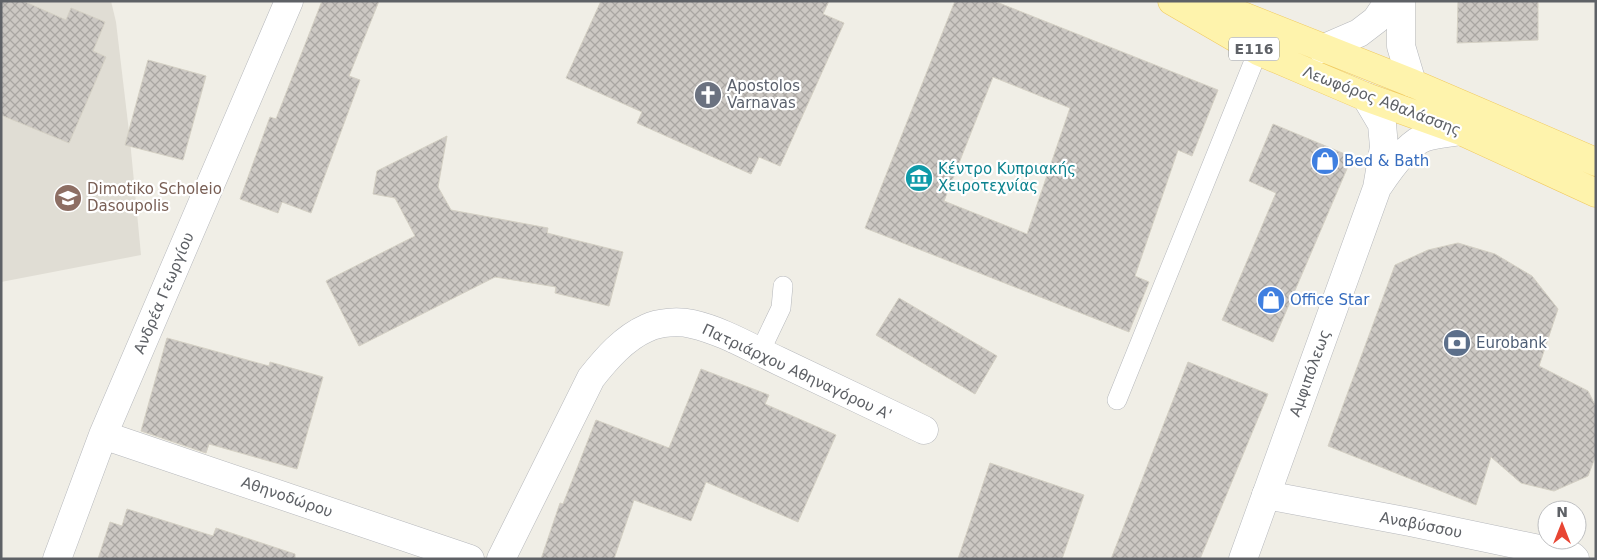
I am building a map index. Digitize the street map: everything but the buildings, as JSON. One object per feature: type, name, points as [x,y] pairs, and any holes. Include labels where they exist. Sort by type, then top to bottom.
[{"type":"main road","name":"Λεωφόρος Αθαλάσσης","points":[[1172,1],[1258,51],[1366,97],[1461,131],[1596,193]]},
{"type":"main road","name":"Λεωφόρος Αθαλάσσης","points":[[1205,1],[1322,49],[1412,83],[1596,162]]},
{"type":"main road","points":[[1564,148],[1596,150]]},
{"type":"street","name":"Ανδρέα Γεωργίου","points":[[57,559],[103,435],[289,1]]},
{"type":"street","points":[[1322,49],[1359,33],[1376,20],[1389,1]]},
{"type":"street","points":[[1401,1],[1401,46],[1412,83]]},
{"type":"street","name":"Αμφιπόλεως","points":[[1243,559],[1377,188],[1384,147],[1382,124],[1366,97]]},
{"type":"street","name":"Αμφιπόλεως","points":[[1377,188],[1404,152],[1424,138],[1461,131]]},
{"type":"street","name":"Πατριάρχου Αθηναγόρου Α'","points":[[501,559],[591,378],[611,354],[647,327],[668,323],[690,323],[725,336],[924,430]]},
{"type":"street","name":"Αθηνοδώρου","points":[[103,435],[470,559]]},
{"type":"street","name":"Αναβύσσου","points":[[1266,495],[1410,522],[1572,556],[1575,559]]},
{"type":"lane","points":[[1117,400],[1258,51]]},
{"type":"lane","points":[[760,352],[781,308],[783,286]]},
{"type":"shaded area","name":"Dimotiko Scholeio Dasoupolis","points":[[1,1],[111,1],[116,22],[130,140],[141,255],[1,282]]},
{"type":"place","name":"Apostolos Varnavas","points":[[708,95]]},
{"type":"place","name":"Bed & Bath","points":[[1325,161]]},
{"type":"place","name":"Κέντρο Κυπριακής Χειροτεχνίας","points":[[919,178]]},
{"type":"place","name":"Dimotiko Scholeio Dasoupolis","points":[[68,198]]},
{"type":"place","name":"Office Star","points":[[1271,300]]},
{"type":"place","name":"Eurobank","points":[[1457,343]]}]
